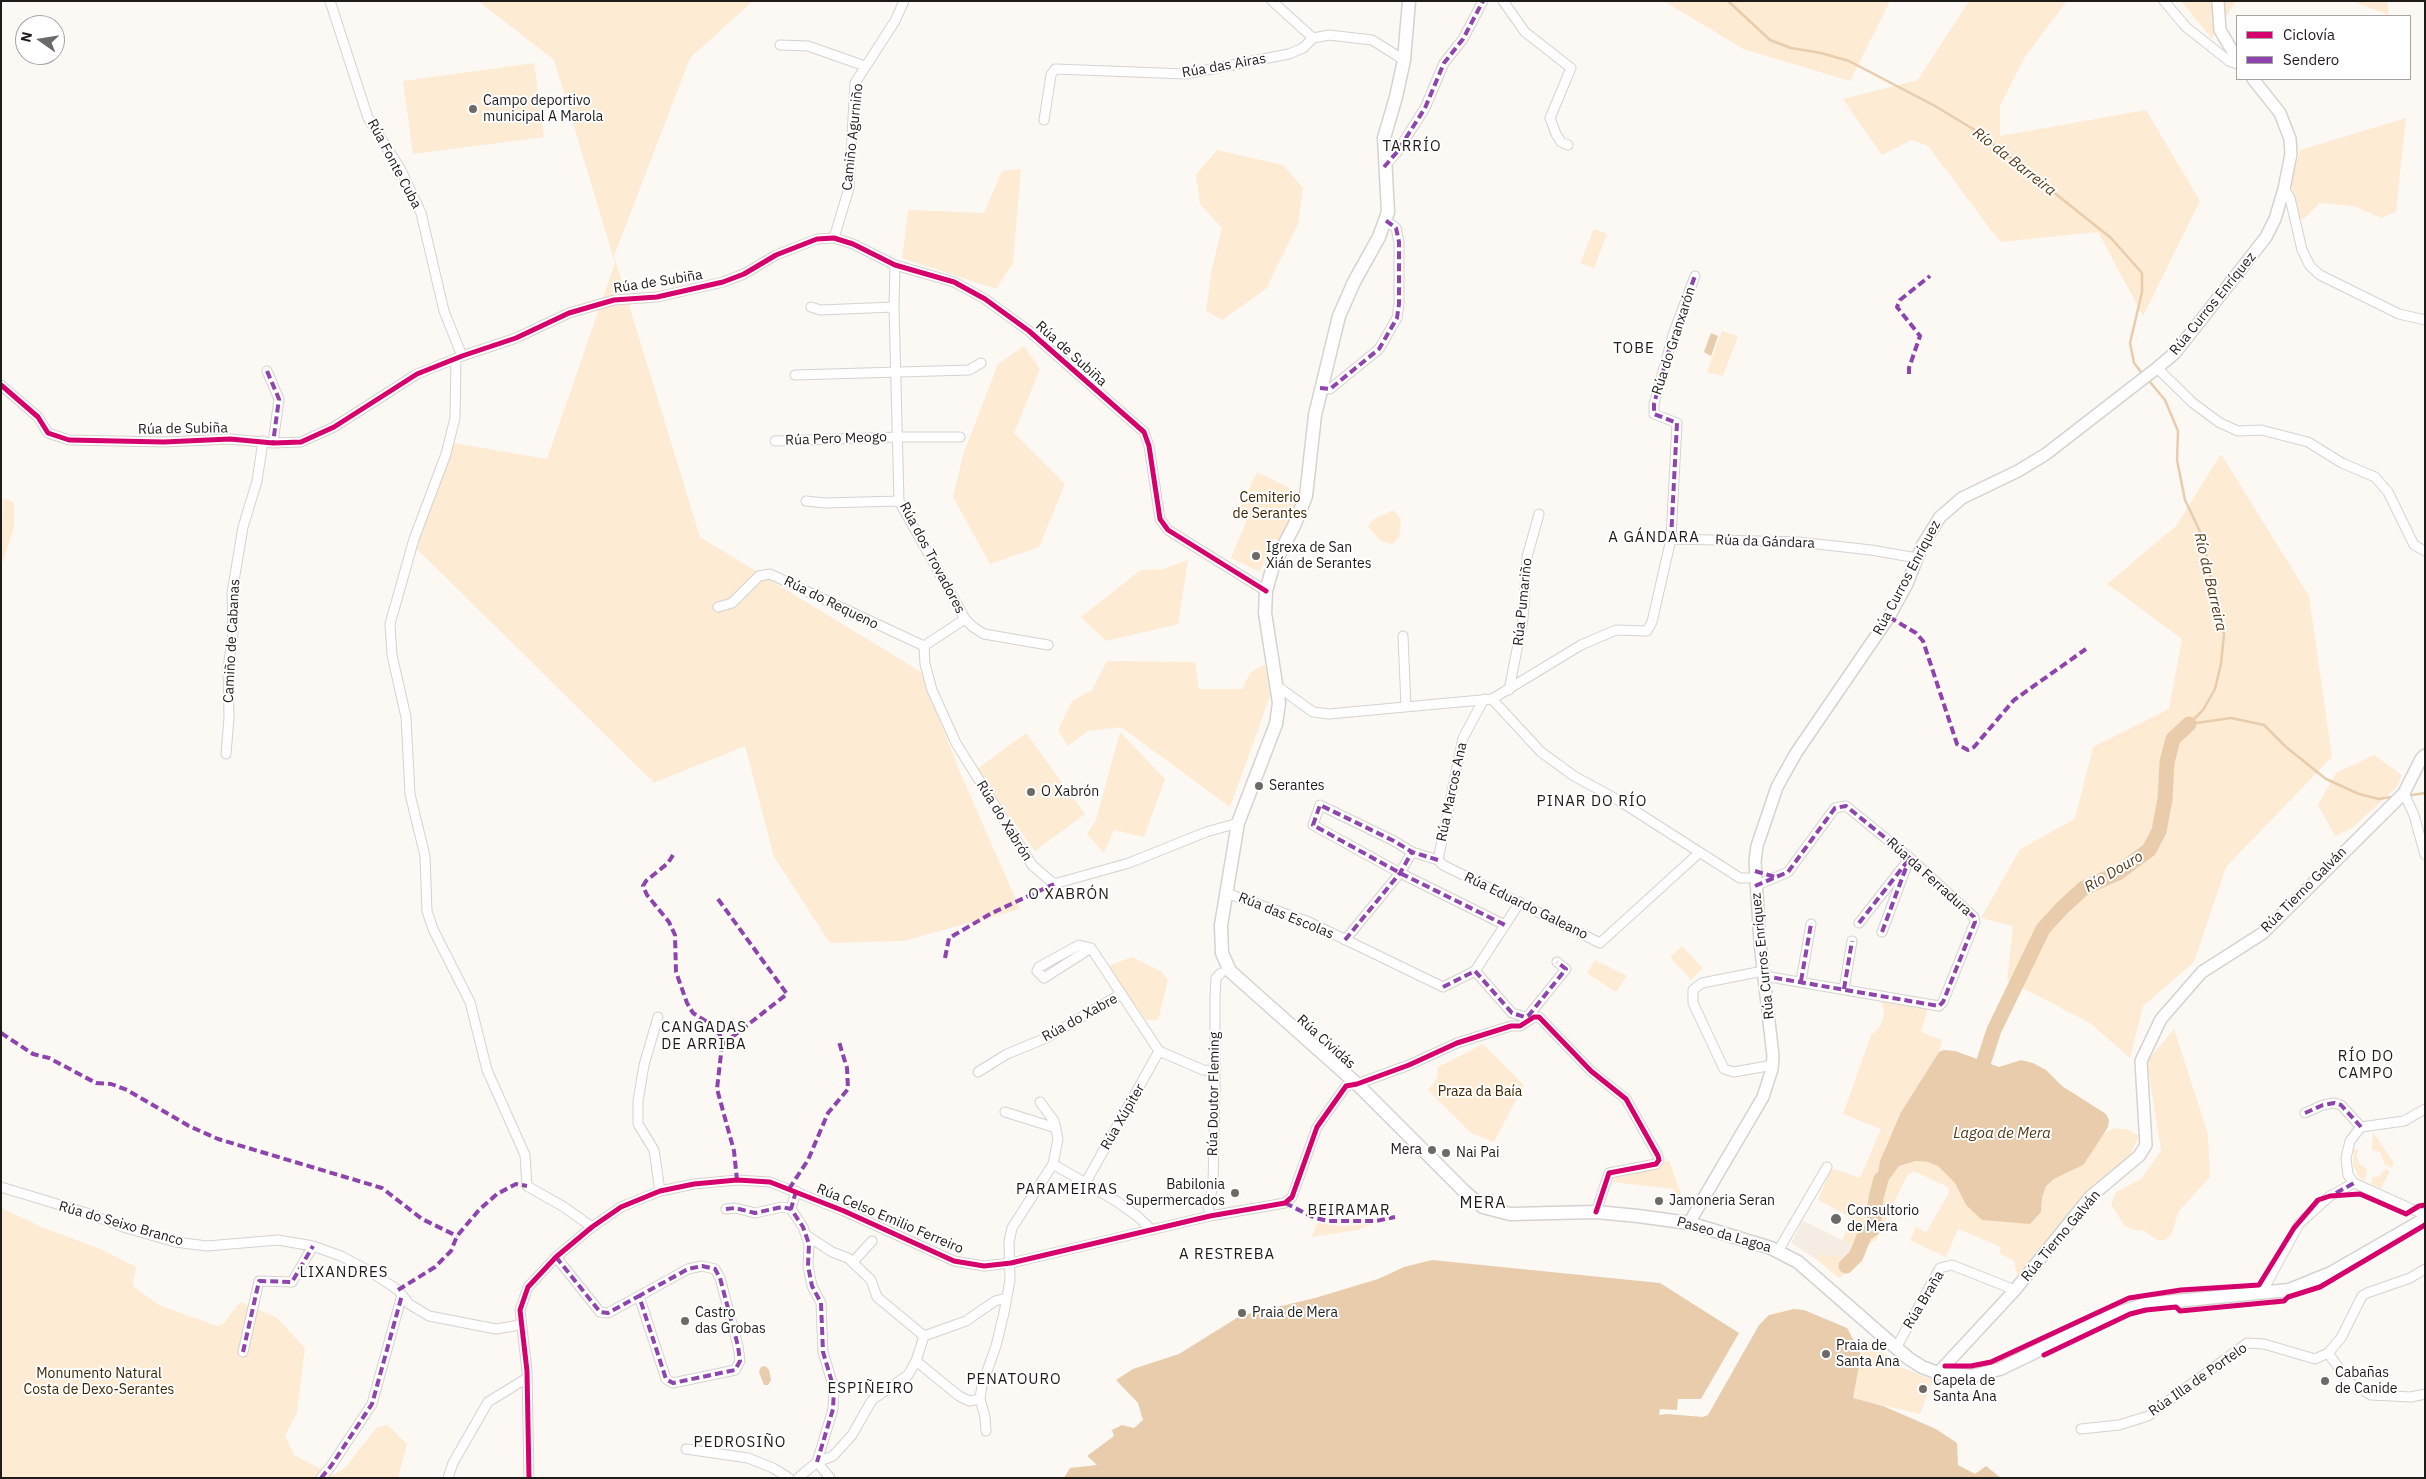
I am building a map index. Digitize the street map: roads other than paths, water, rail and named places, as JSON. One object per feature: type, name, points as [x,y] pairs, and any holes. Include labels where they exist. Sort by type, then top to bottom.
[{"type":"main road","name":"Rúa Doutor Fleming","points":[[1224,967],[1220,941],[1238,823],[1276,724],[1279,703],[1265,612],[1266,591],[1273,566],[1294,526],[1306,496],[1320,388],[1339,316],[1354,282],[1379,237],[1388,212],[1384,167],[1384,138],[1404,60],[1408,1]]},
{"type":"main road","name":"Rúa Cividás","points":[[1224,967],[1357,1084],[1471,1198]]},
{"type":"main road","name":"Paseo da Lagoa","points":[[1471,1198],[1483,1207],[1502,1214],[1596,1212],[1689,1223],[1778,1251],[1798,1262],[1896,1348],[1922,1367],[1938,1373]]},
{"type":"main road","points":[[1938,1373],[1972,1376],[2000,1369],[2107,1317],[2145,1304],[2289,1290],[2315,1281],[2425,1217]]},
{"type":"street","name":"Rúa Fonte Cuba","points":[[330,1],[368,118],[401,170],[421,213],[444,311],[459,357]]},
{"type":"street","name":"Camiño Agurniño","points":[[834,238],[849,188],[855,83],[895,21],[904,1]]},
{"type":"street","points":[[1272,1],[1313,38],[1329,35],[1372,40],[1404,60]]},
{"type":"street","points":[[1384,167],[1398,152],[1425,108],[1444,63],[1463,39],[1483,1]]},
{"type":"street","points":[[1503,1],[1524,32],[1571,68],[1550,118],[1556,134],[1568,146]]},
{"type":"street","points":[[2164,1],[2186,26],[2228,61],[2236,64]]},
{"type":"street","points":[[2218,1],[2220,30],[2236,57]]},
{"type":"street","name":"Rúa das Airas","points":[[1044,120],[1051,75],[1054,69],[1186,74],[1289,54],[1304,48],[1313,38]]},
{"type":"street","name":"Camiño Agurniño","points":[[780,45],[808,46],[865,66]]},
{"type":"street","name":"Rúa Curros Enríquez","points":[[1689,1223],[1768,1086],[1772,1064],[1755,878],[1757,846],[1777,786],[1796,753],[1886,622],[1907,584],[1931,528],[1950,507],[1967,495],[2018,471],[2046,454],[2175,353],[2253,257],[2275,219],[2284,189],[2290,154],[2286,126],[2280,113],[2254,80]]},
{"type":"street","points":[[2284,189],[2290,198],[2302,250],[2310,266],[2320,275],[2399,314],[2425,320]]},
{"type":"street","points":[[1320,388],[1330,389],[1379,349],[1397,318],[1399,304],[1399,242],[1396,228],[1385,220]]},
{"type":"street","name":"Rúa de Subiña","points":[[1,385],[38,417],[48,433],[69,440],[164,442],[230,439],[273,443],[301,442],[334,428],[417,374],[459,357],[516,338],[569,313],[614,300],[657,297],[723,282],[744,274],[776,255],[817,239],[834,238],[853,244],[895,265],[954,282],[985,299],[1029,331],[1144,432],[1149,446],[1160,520],[1168,530],[1266,591]]},
{"type":"street","name":"Rúa dos Trovadores","points":[[895,265],[895,372],[899,500],[965,619],[984,634],[1048,645]]},
{"type":"street","name":"Rúa do Granxarón","points":[[1671,540],[1677,423],[1654,414],[1654,404],[1674,332],[1695,276]]},
{"type":"street","points":[[811,306],[820,310],[894,307]]},
{"type":"street","points":[[459,357],[456,409],[451,436],[414,539],[390,624],[392,655],[406,717],[410,794],[425,856],[427,911],[433,929],[459,976],[470,1002],[487,1070],[525,1155],[527,1186],[564,1207],[592,1227]]},
{"type":"street","points":[[795,375],[969,370],[981,363]]},
{"type":"street","points":[[2157,368],[2193,403],[2220,423],[2238,431],[2260,430],[2308,442],[2342,463],[2375,477],[2388,492],[2414,545],[2425,552]]},
{"type":"street","points":[[266,371],[279,399],[273,443]]},
{"type":"street","points":[[898,437],[960,438]]},
{"type":"street","name":"Rúa Pero Meogo","points":[[775,441],[898,437]]},
{"type":"street","name":"Camiño de Cabanas","points":[[226,754],[229,718],[228,668],[233,633],[232,593],[243,527],[257,481],[263,442]]},
{"type":"street","points":[[806,501],[825,503],[899,500]]},
{"type":"street","name":"Rúa Pumariño","points":[[1509,690],[1523,619],[1527,557],[1539,514]]},
{"type":"street","points":[[1277,686],[1313,712],[1329,714],[1488,699],[1509,690],[1581,645],[1616,630],[1647,631],[1652,622],[1671,540]]},
{"type":"street","name":"Rúa da Gándara","points":[[1671,540],[1798,542],[1870,550],[1917,558]]},
{"type":"street","name":"Rúa do Requeno","points":[[718,607],[732,603],[759,576],[770,574],[924,646]]},
{"type":"street","points":[[924,646],[965,619]]},
{"type":"street","points":[[1403,636],[1406,707]]},
{"type":"street","name":"Rúa do Xabrón","points":[[924,646],[925,664],[932,690],[956,744],[1032,865],[1054,884],[1129,863],[1206,832],[1238,823]]},
{"type":"street","points":[[1488,699],[1541,752],[1574,776],[1618,800],[1740,878],[1774,876]]},
{"type":"street","name":"Rúa Marcos Ana","points":[[1438,860],[1463,738],[1488,699]]},
{"type":"street","name":"Rúa Tierno Galván","points":[[1938,1373],[2015,1290],[2090,1197],[2139,1156],[2146,1145],[2141,1061],[2161,1019],[2202,972],[2263,934],[2404,793],[2420,759],[2425,755]]},
{"type":"street","points":[[2404,793],[2414,815],[2425,855]]},
{"type":"street","name":"Rúa Eduardo Galeano","points":[[1505,926],[1400,873],[1313,825],[1320,805],[1394,841],[1412,852],[1438,860],[1451,869],[1600,943],[1699,853]]},
{"type":"street","name":"Rúa da Ferradura","points":[[1755,878],[1788,872],[1835,808],[1846,806],[1910,858],[1974,917],[1975,922],[1943,1002],[1939,1006],[1764,974],[1702,982],[1693,990],[1693,1003],[1724,1069],[1734,1072],[1772,1064]]},
{"type":"street","points":[[1400,873],[1412,852]]},
{"type":"street","points":[[1859,923],[1910,858]]},
{"type":"street","points":[[1882,932],[1910,858]]},
{"type":"street","name":"Rúa das Escolas","points":[[1344,940],[1400,873]]},
{"type":"street","name":"Rúa das Escolas","points":[[1226,893],[1309,922],[1443,987],[1475,971],[1520,902]]},
{"type":"street","points":[[1801,981],[1811,924]]},
{"type":"street","points":[[1844,989],[1852,941]]},
{"type":"street","points":[[1090,948],[1044,978],[1037,971],[1039,967],[1079,945],[1090,948],[1121,994]]},
{"type":"street","points":[[1475,971],[1512,1013],[1525,1017],[1529,1015],[1566,970],[1557,962]]},
{"type":"street","name":"Rúa Doutor Fleming","points":[[1210,1216],[1208,1206],[1213,1186],[1216,978],[1224,967]]},
{"type":"street","name":"Rúa do Xabre","points":[[978,1072],[1007,1054],[1046,1038],[1121,994],[1160,1051]]},
{"type":"street","points":[[658,1017],[644,1065],[638,1101],[638,1124],[654,1150],[660,1191]]},
{"type":"street","points":[[1357,1084],[1457,1043],[1511,1026],[1520,1026],[1539,1017],[1591,1071],[1626,1099],[1659,1160],[1656,1164],[1609,1173],[1596,1212]]},
{"type":"street","points":[[1160,1051],[1203,1070],[1215,1071]]},
{"type":"street","name":"Rúa Xúpiter","points":[[1086,1182],[1160,1051]]},
{"type":"street","name":"Rúa Celso Emilio Ferreiro","points":[[529,1478],[527,1378],[525,1346],[520,1325],[520,1310],[528,1287],[556,1257],[592,1227],[621,1207],[660,1191],[694,1184],[737,1180],[770,1182],[796,1191],[954,1262],[984,1266],[1011,1263],[1210,1216],[1284,1203],[1292,1197],[1317,1127],[1346,1086],[1357,1084]]},
{"type":"street","points":[[986,1431],[985,1417],[980,1399],[982,1385],[996,1346],[1010,1280],[1009,1242],[1012,1228],[1053,1164],[1058,1139],[1054,1121],[1040,1102]]},
{"type":"street","points":[[2305,1112],[2323,1105],[2334,1103],[2342,1105],[2361,1127]]},
{"type":"street","points":[[2425,1109],[2404,1121],[2361,1127],[2350,1142],[2346,1158],[2348,1175],[2354,1184],[2425,1217]]},
{"type":"street","points":[[1005,1112],[1056,1128]]},
{"type":"street","points":[[1053,1164],[1086,1182],[1137,1216],[1152,1230]]},
{"type":"street","points":[[1778,1251],[1827,1167]]},
{"type":"street","points":[[2262,1294],[2299,1224],[2330,1196],[2354,1184]]},
{"type":"street","name":"Rúa do Seixo Branco","points":[[1,1187],[90,1214],[122,1227],[175,1242],[207,1246],[278,1240],[313,1246],[341,1256],[371,1272],[402,1295],[410,1304],[429,1316],[496,1329],[520,1325]]},
{"type":"street","points":[[796,1191],[791,1209],[803,1227],[806,1236],[812,1286],[821,1302],[822,1352],[834,1389],[833,1409],[817,1462]]},
{"type":"street","points":[[726,1209],[735,1208],[755,1213],[782,1208],[791,1209]]},
{"type":"street","points":[[806,1236],[853,1262],[871,1280],[877,1298],[924,1336]]},
{"type":"street","points":[[853,1262],[872,1241]]},
{"type":"street","points":[[243,1352],[259,1281],[292,1282],[313,1246]]},
{"type":"street","points":[[556,1257],[600,1312],[608,1313],[638,1296],[688,1269],[702,1266],[714,1269],[720,1278],[738,1346],[740,1361],[735,1370],[673,1383],[666,1379],[638,1296]]},
{"type":"street","name":"Rúa Braña","points":[[1896,1348],[1940,1268],[1952,1265],[2015,1290]]},
{"type":"street","points":[[2425,1269],[2410,1278],[2362,1296],[2341,1338],[2328,1353],[2349,1382],[2372,1395],[2411,1397],[2425,1394]]},
{"type":"street","points":[[321,1478],[372,1404],[402,1295]]},
{"type":"street","points":[[924,1336],[966,1321],[995,1301],[1006,1298]]},
{"type":"street","points":[[798,1478],[817,1462],[833,1456],[852,1435],[872,1400],[908,1375],[916,1361],[924,1336]]},
{"type":"street","name":"Rúa Illa de Portelo","points":[[2080,1429],[2119,1424],[2148,1416],[2247,1343],[2264,1344],[2315,1359],[2328,1353]]},
{"type":"street","points":[[916,1361],[959,1396],[969,1401],[980,1399]]},
{"type":"street","points":[[448,1478],[452,1463],[488,1402],[527,1378]]},
{"type":"street","points":[[686,1449],[748,1458],[773,1468],[789,1478]]},
{"type":"street","points":[[817,1462],[830,1478]]},
{"type":"water","points":[[1711,333],[1718,336],[1711,356],[1704,352]]},
{"type":"water","name":"Lagoa de Mera","points":[[1944,1050],[1955,1051],[1999,1067],[2021,1060],[2033,1063],[2046,1070],[2062,1086],[2106,1114],[2109,1120],[2108,1127],[2083,1165],[2054,1179],[2046,1186],[2042,1198],[2041,1212],[2030,1224],[1982,1220],[1966,1205],[1955,1183],[1938,1166],[1928,1162],[1916,1161],[1899,1166],[1883,1188],[1878,1199],[1874,1198],[1880,1161],[1901,1112],[1939,1052]]},
{"type":"water","points":[[1432,1260],[1660,1283],[1739,1333],[1701,1399],[1678,1399],[1677,1410],[1660,1409],[1659,1415],[1703,1417],[1708,1415],[1759,1325],[1769,1315],[1794,1309],[1804,1310],[1847,1328],[1861,1354],[1853,1398],[1883,1406],[1936,1429],[1957,1443],[1958,1465],[1975,1474],[1986,1466],[2001,1478],[1064,1478],[1070,1468],[1097,1465],[1087,1456],[1114,1436],[1112,1430],[1122,1425],[1134,1428],[1143,1420],[1138,1403],[1116,1380],[1133,1369],[1179,1354],[1240,1316],[1315,1298],[1378,1279],[1404,1267]]},
{"type":"water","points":[[765,1366],[769,1370],[771,1380],[768,1385],[764,1385],[759,1372],[761,1367]]},
{"type":"waterway","name":"Río da Barreira","points":[[1728,1],[1770,40],[1791,48],[1821,53],[1849,61],[1935,106],[1978,132],[2111,238],[2142,273],[2142,292],[2130,343],[2134,363],[2141,372]]},
{"type":"waterway","name":"Río da Barreira","points":[[2150,382],[2165,400],[2178,431],[2177,460],[2185,500],[2203,538],[2224,634],[2221,664],[2215,689],[2203,710],[2189,724]]},
{"type":"waterway","name":"Río Douro","points":[[2189,724],[2231,718],[2264,725],[2286,747],[2326,779],[2359,794],[2379,799],[2391,797]]},
{"type":"waterway","name":"Río Douro","points":[[1974,1080],[1984,1061],[1994,1030],[2043,929],[2084,888],[2118,873],[2149,850],[2159,831],[2165,799],[2167,762],[2173,739],[2189,724]]},
{"type":"waterway","name":"Río Douro","points":[[2412,795],[2425,793]]},
{"type":"waterway","name":"Río Douro","points":[[1846,1266],[1856,1256],[1865,1234],[1873,1229],[1876,1198],[1881,1179]]},
{"type":"place","name":"Campo deportivo municipal A Marola","points":[[473,109]]},
{"type":"place","name":"Igrexa de San Xián de Serantes","points":[[1256,556]]},
{"type":"place","name":"Serantes","points":[[1259,786]]},
{"type":"place","name":"O Xabrón","points":[[1031,792]]},
{"type":"place","name":"Mera","points":[[1432,1150]]},
{"type":"place","name":"Nai Pai","points":[[1446,1153]]},
{"type":"place","name":"Babilonia Supermercados","points":[[1235,1193]]},
{"type":"place","name":"Jamoneria Seran","points":[[1659,1201]]},
{"type":"place","name":"Consultorio de Mera","points":[[1836,1219]]},
{"type":"place","name":"Praia de Mera","points":[[1242,1313]]},
{"type":"place","name":"Castro das Grobas","points":[[685,1321]]},
{"type":"place","name":"Praia de Santa Ana","points":[[1826,1354]]},
{"type":"place","name":"Cabañas de Canide","points":[[2325,1381]]},
{"type":"place","name":"Capela de Santa Ana","points":[[1923,1389]]},
{"type":"district","name":"TARRÍO","points":[[1412,147]]},
{"type":"district","name":"TOBE","points":[[1634,349]]},
{"type":"district","name":"A GÁNDARA","points":[[1654,538]]},
{"type":"district","name":"PINAR DO RÍO","points":[[1592,802]]},
{"type":"district","name":"O XABRÓN","points":[[1069,895]]},
{"type":"district","name":"CANGADAS DE ARRIBA","points":[[704,1036]]},
{"type":"district","name":"RÍO DO CAMPO","points":[[2366,1066]]},
{"type":"district","name":"PARAMEIRAS","points":[[1067,1190]]},
{"type":"district","name":"MERA","points":[[1483,1203]]},
{"type":"district","name":"BEIRAMAR","points":[[1349,1211]]},
{"type":"district","name":"A RESTREBA","points":[[1227,1255]]},
{"type":"district","name":"LIXANDRES","points":[[344,1273]]},
{"type":"district","name":"PENATOURO","points":[[1014,1380]]},
{"type":"district","name":"ESPIÑEIRO","points":[[871,1389]]},
{"type":"district","name":"PEDROSIÑO","points":[[740,1443]]},
{"type":"park label","name":"Cemiterio de Serantes","points":[[1270,506]]},
{"type":"park label","name":"Praza da Baía","points":[[1480,1092]]},
{"type":"park label","name":"Monumento Natural Costa de Dexo-Serantes","points":[[99,1382]]}]
